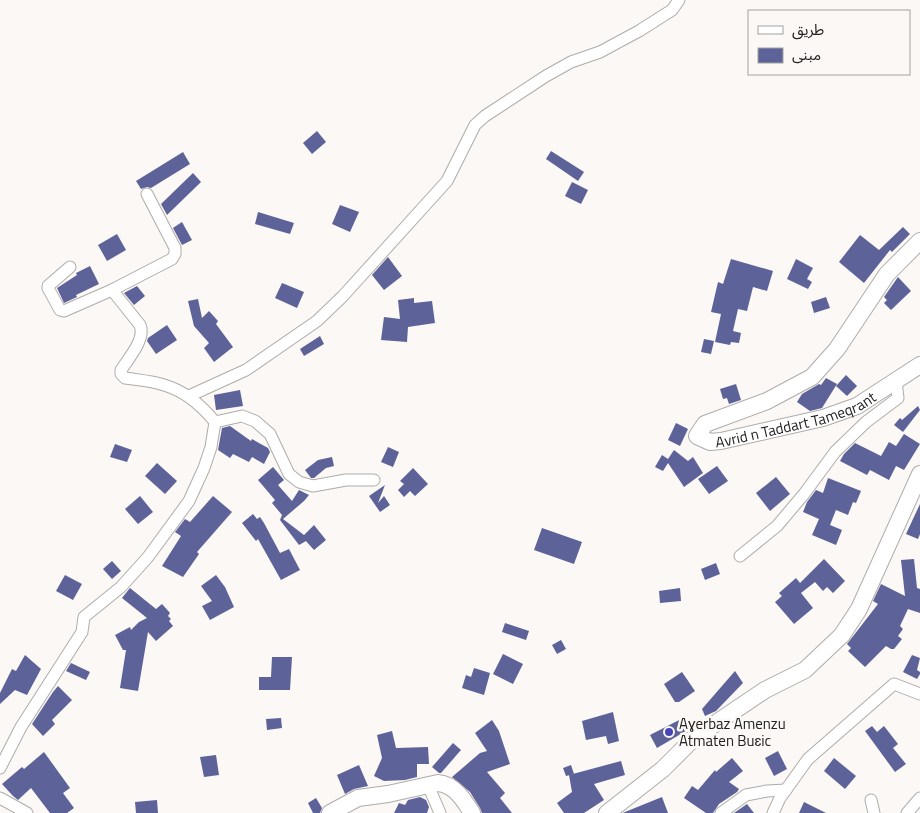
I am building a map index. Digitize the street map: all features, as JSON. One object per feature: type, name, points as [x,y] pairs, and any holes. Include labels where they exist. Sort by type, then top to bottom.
[{"type":"street","points":[[189,396],[246,370],[318,321],[447,181],[475,125],[486,116],[570,62],[600,52],[639,31],[672,10],[679,0]]},
{"type":"street","points":[[70,266],[48,286],[60,310],[68,311],[172,259],[175,254],[175,248],[147,194]]},
{"type":"street","name":"Avrid n Taddart Tameqrant","points":[[920,240],[888,274],[837,349],[812,377],[767,400],[705,424],[697,436],[710,442],[721,441],[823,418],[857,406],[920,365]]},
{"type":"street","points":[[0,768],[21,727],[82,632],[84,618],[121,587],[148,557],[189,501],[211,447],[215,422],[189,396],[165,385],[125,378],[121,374],[121,370],[141,337],[142,330],[112,290]]},
{"type":"street","points":[[740,556],[777,526],[804,494],[835,452],[866,422],[898,398],[896,381]]},
{"type":"street","points":[[215,422],[242,416],[255,421],[270,434],[290,474],[299,482],[313,486],[346,480],[374,480]]},
{"type":"street","points":[[607,813],[662,769],[694,738],[765,690],[805,670],[842,635],[859,609],[920,474]]},
{"type":"street","points":[[774,813],[786,790],[808,759],[894,684],[920,694]]},
{"type":"street","points":[[330,813],[358,798],[388,794],[438,783],[446,783],[460,796],[472,813]]},
{"type":"street","points":[[428,785],[440,813]]},
{"type":"street","points":[[721,813],[746,795],[786,790]]},
{"type":"street","points":[[0,798],[26,813]]},
{"type":"street","points":[[907,813],[920,798]]},
{"type":"street","points":[[871,800],[874,813]]},
{"type":"building","points":[[317,131],[326,142],[312,154],[303,143]]},
{"type":"building","points":[[551,151],[584,172],[578,181],[546,159]]},
{"type":"building","points":[[183,152],[190,164],[151,188],[141,189],[136,181]]},
{"type":"building","points":[[193,173],[201,182],[167,215],[161,204]]},
{"type":"building","points":[[572,182],[588,190],[581,204],[565,196]]},
{"type":"building","points":[[340,205],[359,212],[350,232],[332,224]]},
{"type":"building","points":[[258,212],[294,223],[290,234],[255,224]]},
{"type":"building","points":[[182,222],[192,240],[182,245],[173,228]]},
{"type":"building","points":[[903,227],[910,234],[892,252],[890,250],[864,283],[839,262],[860,235],[879,250]]},
{"type":"building","points":[[117,234],[126,250],[107,261],[98,245]]},
{"type":"building","points":[[388,257],[402,276],[384,290],[372,275]]},
{"type":"building","points":[[731,259],[773,271],[767,291],[753,287],[747,311],[738,309],[733,331],[741,333],[739,343],[731,342],[730,345],[715,342],[721,314],[711,312],[718,282],[723,284]]},
{"type":"building","points":[[796,259],[813,268],[807,279],[812,282],[808,289],[787,279]]},
{"type":"building","points":[[90,266],[99,284],[64,303],[57,288],[77,275],[76,273]]},
{"type":"building","points":[[898,277],[911,291],[891,310],[884,303],[887,300],[884,297]]},
{"type":"building","points":[[282,283],[304,292],[297,308],[275,298]]},
{"type":"building","points":[[137,286],[145,296],[134,305],[124,293]]},
{"type":"building","points":[[826,297],[830,308],[814,313],[811,302]]},
{"type":"building","points":[[414,298],[414,303],[432,301],[435,323],[408,327],[407,342],[381,340],[384,317],[400,319],[398,300]]},
{"type":"building","points":[[198,299],[202,318],[209,311],[218,321],[216,324],[233,347],[214,362],[204,348],[209,343],[194,326],[188,301]]},
{"type":"building","points":[[167,325],[177,340],[156,354],[147,341],[148,338]]},
{"type":"building","points":[[320,336],[324,344],[304,356],[300,349]]},
{"type":"building","points":[[704,339],[714,341],[711,354],[701,352]]},
{"type":"building","points":[[846,375],[857,386],[847,396],[836,386]]},
{"type":"building","points":[[826,378],[837,384],[822,408],[810,411],[797,402],[802,394],[819,384],[821,385]]},
{"type":"building","points":[[736,384],[741,400],[729,404],[727,398],[723,399],[720,389]]},
{"type":"building","points":[[240,390],[243,406],[216,410],[214,395]]},
{"type":"building","points":[[918,406],[920,410],[903,432],[894,425],[900,418],[902,420]]},
{"type":"building","points":[[676,423],[688,429],[680,446],[668,440]]},
{"type":"building","points":[[230,426],[251,441],[252,439],[268,448],[270,452],[264,464],[252,457],[249,462],[233,454],[230,458],[218,450],[222,428]]},
{"type":"building","points":[[904,434],[920,444],[904,470],[896,466],[889,480],[870,470],[867,475],[840,461],[855,443],[881,456],[889,442],[896,446]]},
{"type":"building","points":[[115,444],[132,450],[127,462],[110,457]]},
{"type":"building","points":[[388,447],[399,452],[393,467],[381,462]]},
{"type":"building","points":[[674,450],[688,461],[693,457],[703,473],[684,487],[668,463],[663,471],[655,467],[662,455],[668,459]]},
{"type":"building","points":[[332,457],[334,466],[326,468],[314,478],[311,478],[305,470],[318,460]]},
{"type":"building","points":[[157,463],[177,481],[165,494],[145,476]]},
{"type":"building","points":[[717,466],[728,481],[709,494],[698,479]]},
{"type":"building","points":[[273,467],[284,480],[278,485],[292,501],[299,490],[309,495],[283,519],[304,535],[314,525],[326,540],[314,550],[306,541],[299,545],[280,520],[282,515],[272,503],[275,500],[258,480]]},
{"type":"building","points":[[413,468],[428,484],[415,496],[410,491],[404,497],[398,490],[404,484],[400,481]]},
{"type":"building","points":[[776,477],[790,494],[770,511],[756,493]]},
{"type":"building","points":[[828,478],[861,491],[856,503],[853,502],[848,515],[836,510],[830,525],[842,530],[836,545],[812,535],[819,519],[803,512],[807,502],[816,490],[823,493]]},
{"type":"building","points":[[385,485],[378,503],[384,496],[390,505],[380,512],[369,496]]},
{"type":"building","points":[[140,496],[153,512],[138,524],[125,509]]},
{"type":"building","points":[[213,496],[232,512],[197,552],[199,554],[183,577],[162,566],[181,536],[175,532],[185,519],[190,522]]},
{"type":"building","points":[[920,504],[920,534],[918,539],[906,534]]},
{"type":"building","points":[[253,514],[257,519],[260,517],[280,553],[289,549],[300,570],[281,580],[258,539],[256,541],[242,523]]},
{"type":"building","points":[[542,528],[582,542],[574,564],[534,550]]},
{"type":"building","points":[[824,559],[845,581],[833,593],[827,587],[823,591],[815,582],[801,593],[813,608],[794,624],[775,602],[782,596],[779,593],[796,578],[800,583]]},
{"type":"building","points":[[914,559],[917,588],[920,589],[920,613],[908,609],[900,626],[903,629],[898,636],[902,639],[894,649],[886,646],[865,667],[848,651],[851,648],[847,644],[878,604],[873,601],[881,584],[905,596],[901,560]]},
{"type":"building","points":[[112,561],[121,571],[112,579],[103,569]]},
{"type":"building","points":[[716,563],[720,574],[705,580],[701,569]]},
{"type":"building","points":[[65,575],[82,584],[73,600],[56,591]]},
{"type":"building","points":[[216,575],[225,587],[234,607],[210,620],[202,606],[212,601],[201,586]]},
{"type":"building","points":[[130,588],[156,609],[162,604],[170,613],[168,616],[171,619],[169,621],[173,626],[156,641],[148,632],[138,691],[120,688],[126,650],[123,650],[115,635],[130,627],[131,630],[139,622],[147,618],[122,598]]},
{"type":"building","points":[[680,588],[681,601],[660,603],[659,591]]},
{"type":"building","points":[[505,623],[529,631],[526,640],[502,632]]},
{"type":"building","points":[[561,640],[566,649],[557,654],[552,645]]},
{"type":"building","points":[[503,654],[523,664],[513,684],[493,674]]},
{"type":"building","points":[[25,655],[41,669],[27,695],[15,690],[0,704],[0,693],[12,669],[16,671]]},
{"type":"building","points":[[912,655],[920,658],[917,670],[920,674],[917,679],[903,672]]},
{"type":"building","points":[[272,657],[292,657],[290,690],[259,690],[259,677],[271,677]]},
{"type":"building","points":[[71,663],[90,672],[86,680],[66,671]]},
{"type":"building","points":[[474,668],[490,673],[484,695],[462,688],[466,675],[471,677]]},
{"type":"building","points":[[735,671],[743,683],[716,711],[705,716],[702,709]]},
{"type":"building","points":[[682,672],[695,691],[679,702],[675,702],[664,684]]},
{"type":"building","points":[[58,686],[72,700],[52,720],[55,724],[43,736],[32,724]]},
{"type":"building","points":[[613,712],[619,741],[608,744],[606,736],[586,740],[582,721]]},
{"type":"building","points":[[685,717],[691,728],[657,748],[650,735]]},
{"type":"building","points":[[281,718],[282,728],[267,730],[266,719]]},
{"type":"building","points":[[492,720],[499,731],[510,764],[487,772],[505,793],[500,798],[512,813],[482,813],[470,792],[452,777],[480,753],[487,751],[475,733]]},
{"type":"building","points":[[872,726],[877,732],[884,726],[898,744],[893,748],[906,764],[895,772],[865,731]]},
{"type":"building","points":[[392,731],[396,748],[428,747],[429,764],[417,764],[417,777],[405,780],[384,781],[374,776],[382,758],[377,735]]},
{"type":"building","points":[[453,743],[461,750],[439,773],[432,767]]},
{"type":"building","points":[[778,751],[787,769],[774,776],[765,758]]},
{"type":"building","points":[[44,752],[70,788],[63,793],[74,808],[67,813],[50,813],[31,788],[18,800],[2,784]]},
{"type":"building","points":[[216,755],[219,775],[204,777],[200,757]]},
{"type":"building","points":[[732,758],[743,771],[729,782],[739,789],[719,804],[713,813],[706,813],[684,798],[692,786],[698,790],[715,770],[716,772]]},
{"type":"building","points":[[834,758],[856,776],[845,789],[824,771]]},
{"type":"building","points":[[621,761],[625,775],[594,784],[604,800],[584,813],[564,813],[557,803],[572,792],[569,775]]},
{"type":"building","points":[[359,765],[368,786],[354,789],[345,794],[337,775]]},
{"type":"building","points":[[571,765],[574,774],[566,776],[563,768]]},
{"type":"building","points":[[420,797],[426,800],[429,807],[427,813],[394,813],[399,803],[405,805],[408,800]]},
{"type":"building","points":[[662,797],[668,813],[623,813],[625,812]]},
{"type":"building","points":[[316,798],[322,808],[320,813],[313,813],[308,803]]},
{"type":"building","points":[[157,800],[158,813],[136,813],[135,802]]},
{"type":"building","points":[[804,802],[826,813],[799,813]]},
{"type":"building","points":[[747,804],[754,813],[734,813]]},
{"type":"place","name":"Aɣerbaz Amenzu Atmaten Buɛic","points":[[669,732]]}]
